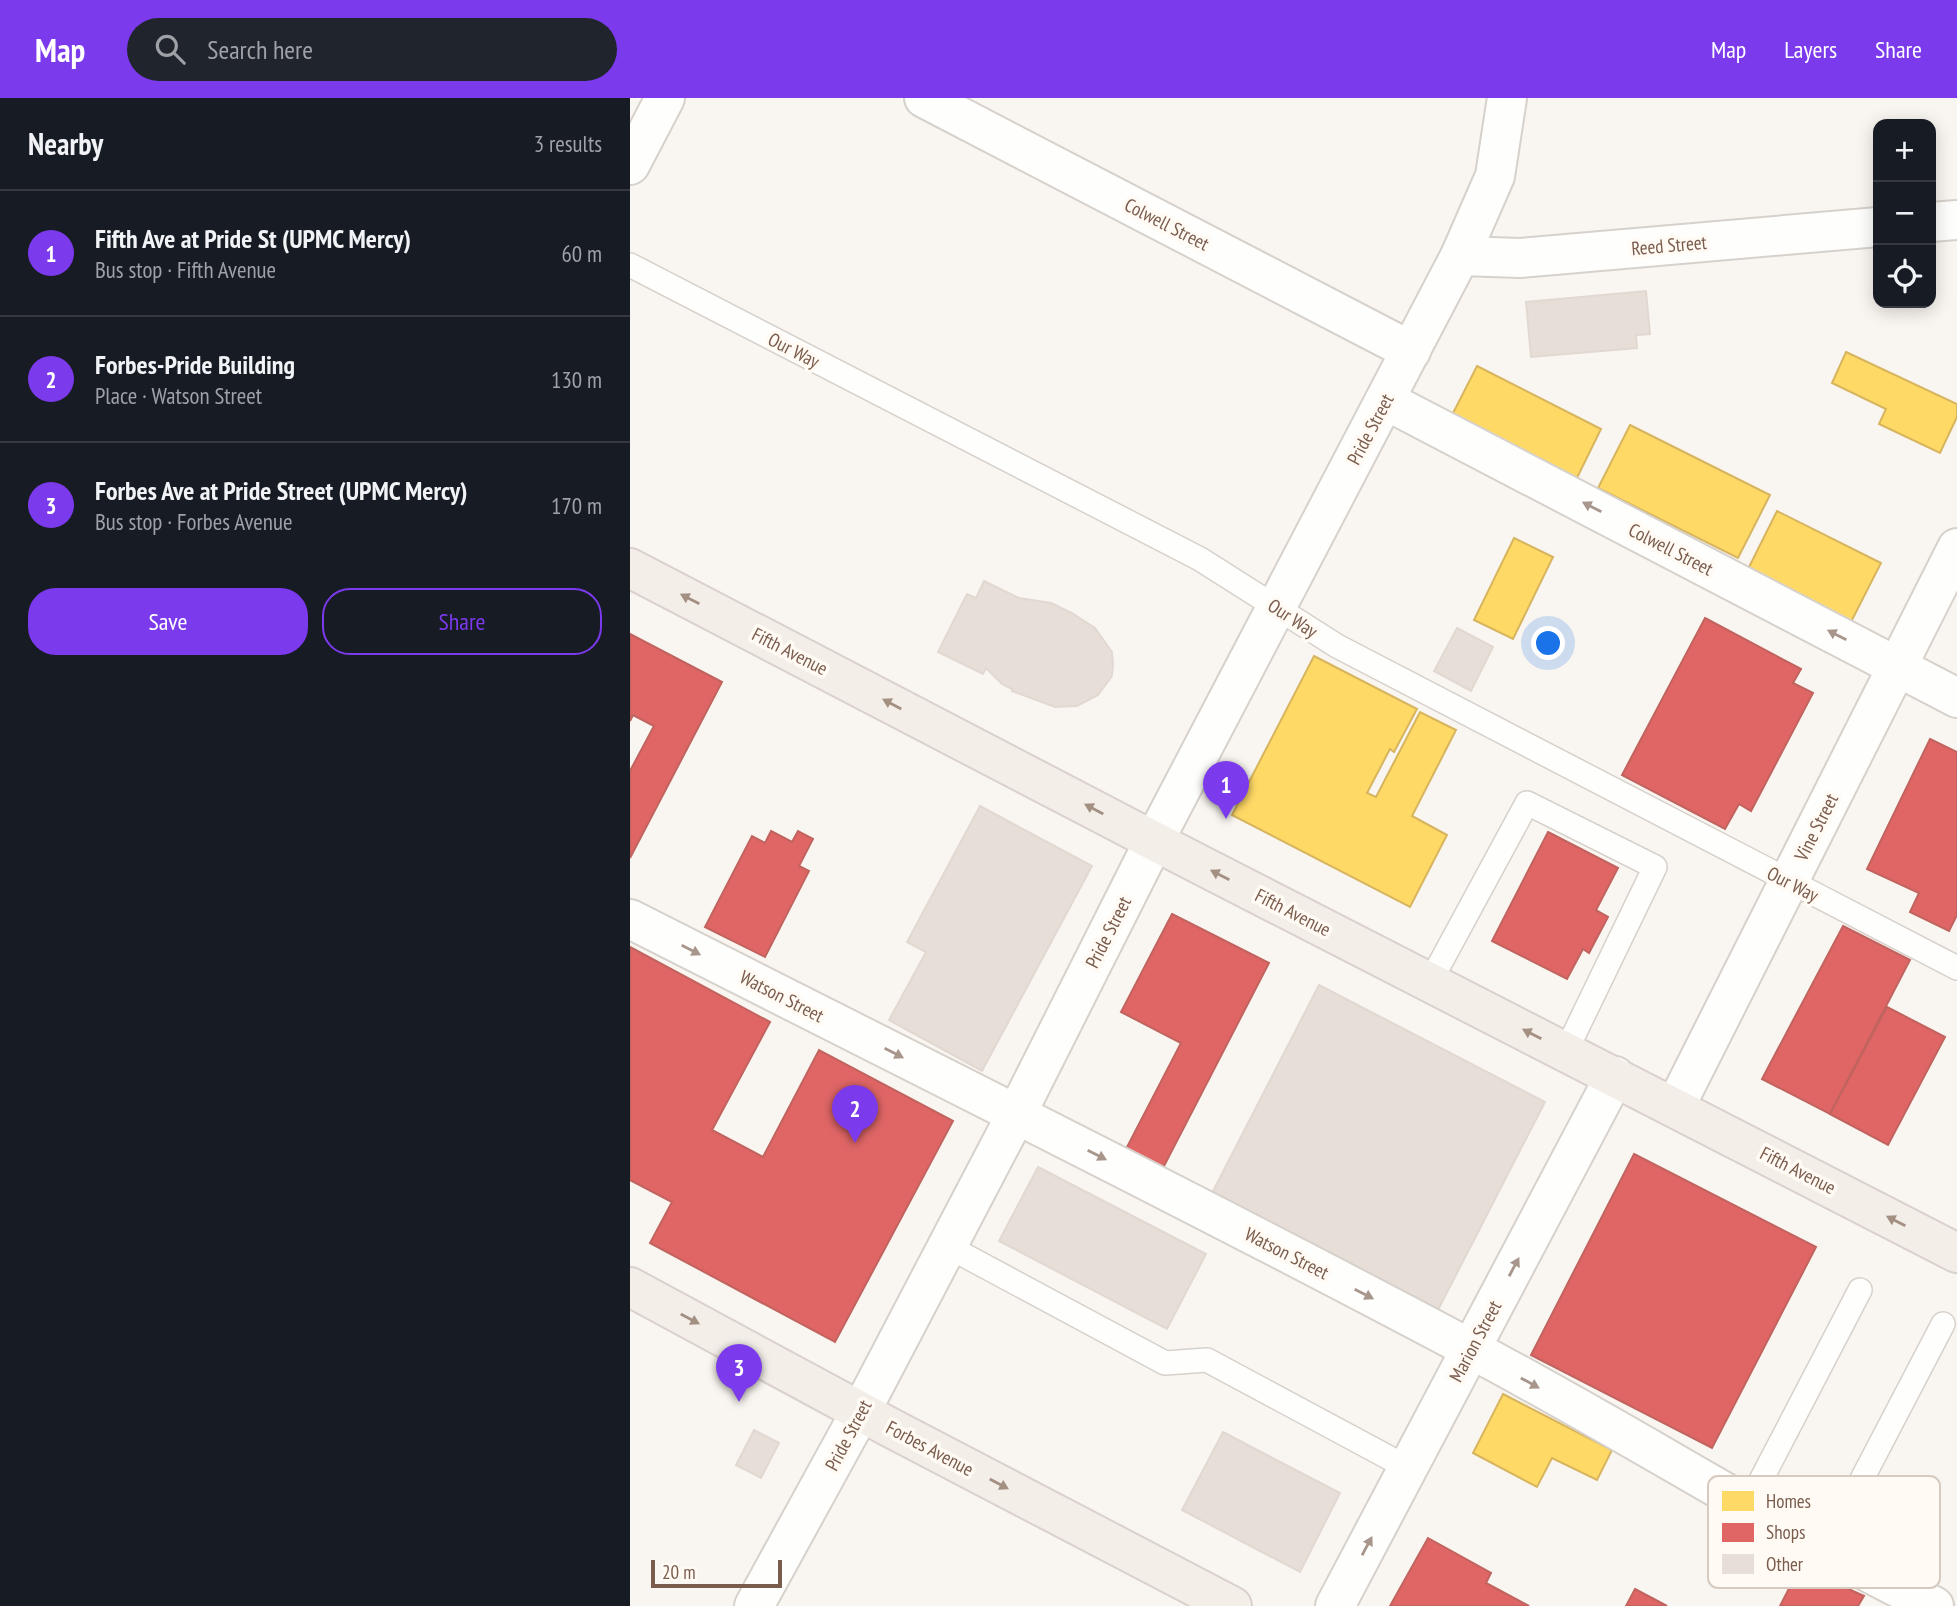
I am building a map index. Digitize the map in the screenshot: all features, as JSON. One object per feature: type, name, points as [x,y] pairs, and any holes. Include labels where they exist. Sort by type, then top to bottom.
[{"type":"main road","name":"Fifth Avenue","points":[[630,568],[1154,841],[1957,1253]]},
{"type":"main road","name":"Forbes Avenue","points":[[630,1287],[1232,1606]]},
{"type":"street","points":[[630,165],[665,98]]},
{"type":"street","name":"Colwell Street","points":[[924,98],[1411,351]]},
{"type":"street","name":"Pride Street","points":[[754,1606],[861,1411],[1017,1113],[1154,841],[1460,256],[1494,176],[1507,98]]},
{"type":"street","points":[[1936,222],[1957,220]]},
{"type":"street","name":"Reed Street","points":[[1460,256],[1520,258],[1873,226]]},
{"type":"street","name":"Colwell Street","points":[[1385,400],[1957,698]]},
{"type":"street","name":"Vine Street","points":[[1675,1107],[1957,548]]},
{"type":"street","name":"Watson Street","points":[[630,919],[1017,1113],[1471,1349],[1708,1482]]},
{"type":"street","name":"Marion Street","points":[[1335,1606],[1615,1076]]},
{"type":"street","name":"Watson Street","points":[[1894,1588],[1923,1604]]},
{"type":"lane","name":"Our Way","points":[[630,265],[1200,559],[1349,652],[1957,968]]},
{"type":"lane","points":[[1430,982],[1527,803],[1655,867],[1566,1051]]},
{"type":"lane","points":[[947,1246],[1165,1363],[1207,1360],[1408,1468]]},
{"type":"lane","points":[[1763,1476],[1860,1290]]},
{"type":"lane","points":[[1863,1476],[1942,1324]]},
{"type":"building: Homes","points":[[1846,352],[1957,404],[1957,417],[1940,453],[1879,424],[1886,409],[1832,383]]},
{"type":"building: Homes","points":[[1477,366],[1601,429],[1576,480],[1451,417]]},
{"type":"building: Homes","points":[[1630,425],[1770,495],[1738,558],[1598,488]]},
{"type":"building: Homes","points":[[1777,511],[1881,563],[1851,622],[1748,569]]},
{"type":"building: Homes","points":[[1514,538],[1553,557],[1513,639],[1474,620]]},
{"type":"building: Homes","points":[[1314,656],[1417,709],[1394,752],[1390,749],[1367,793],[1376,797],[1420,712],[1456,730],[1412,816],[1447,835],[1410,907],[1232,815]]},
{"type":"building: Homes","points":[[1503,1394],[1612,1450],[1597,1480],[1552,1458],[1537,1487],[1473,1453]]},
{"type":"building: Shops","points":[[1705,618],[1801,669],[1793,683],[1813,693],[1751,811],[1739,804],[1725,829],[1622,775]]},
{"type":"building: Shops","points":[[630,634],[722,682],[630,858],[630,771],[654,726],[633,715],[630,721]]},
{"type":"building: Shops","points":[[1930,739],[1957,752],[1957,915],[1949,931],[1910,912],[1919,893],[1867,869]]},
{"type":"building: Shops","points":[[771,831],[792,842],[798,831],[813,839],[799,866],[809,871],[765,957],[705,927],[752,836],[765,843]]},
{"type":"building: Shops","points":[[1548,832],[1618,868],[1596,910],[1608,917],[1589,953],[1583,949],[1567,979],[1492,941]]},
{"type":"building: Shops","points":[[1172,914],[1269,963],[1163,1168],[1126,1149],[1181,1043],[1121,1012]]},
{"type":"building: Shops","points":[[1843,926],[1910,960],[1830,1114],[1762,1079]]},
{"type":"building: Shops","points":[[630,947],[770,1022],[712,1130],[763,1157],[819,1050],[953,1121],[835,1342],[650,1243],[672,1202],[630,1180]]},
{"type":"building: Shops","points":[[1887,1007],[1945,1037],[1888,1145],[1830,1114]]},
{"type":"building: Shops","points":[[1634,1154],[1816,1247],[1712,1448],[1531,1355]]},
{"type":"building: Shops","points":[[1428,1538],[1491,1573],[1486,1583],[1529,1606],[1390,1606]]},
{"type":"building: Shops","points":[[1789,1588],[1846,1588],[1864,1596],[1858,1606],[1780,1606]]},
{"type":"building: Shops","points":[[1635,1589],[1667,1606],[1626,1606]]},
{"type":"building: Other","points":[[1646,291],[1650,334],[1636,335],[1637,348],[1531,357],[1526,302]]},
{"type":"building: Other","points":[[984,581],[1019,598],[1051,603],[1095,628],[1112,652],[1113,664],[1112,676],[1098,695],[1077,706],[1055,707],[1012,691],[986,668],[983,674],[938,652],[967,594],[976,598]]},
{"type":"building: Other","points":[[1457,628],[1493,647],[1471,691],[1434,671]]},
{"type":"building: Other","points":[[980,806],[1092,866],[982,1071],[889,1020],[926,952],[907,942]]},
{"type":"building: Other","points":[[1319,985],[1545,1102],[1438,1310],[1212,1193]]},
{"type":"building: Other","points":[[1038,1167],[1206,1254],[1167,1329],[999,1241]]},
{"type":"building: Other","points":[[754,1430],[779,1443],[761,1478],[736,1465]]},
{"type":"building: Other","points":[[1223,1432],[1340,1493],[1300,1572],[1182,1510]]},
{"type":"place","name":"Fifth Ave at Pride St (UPMC Mercy)","points":[[1226,819]]},
{"type":"place","name":"Forbes-Pride Building","points":[[855,1143]]},
{"type":"place","name":"Forbes Ave at Pride Street (UPMC Mercy)","points":[[739,1402]]}]
